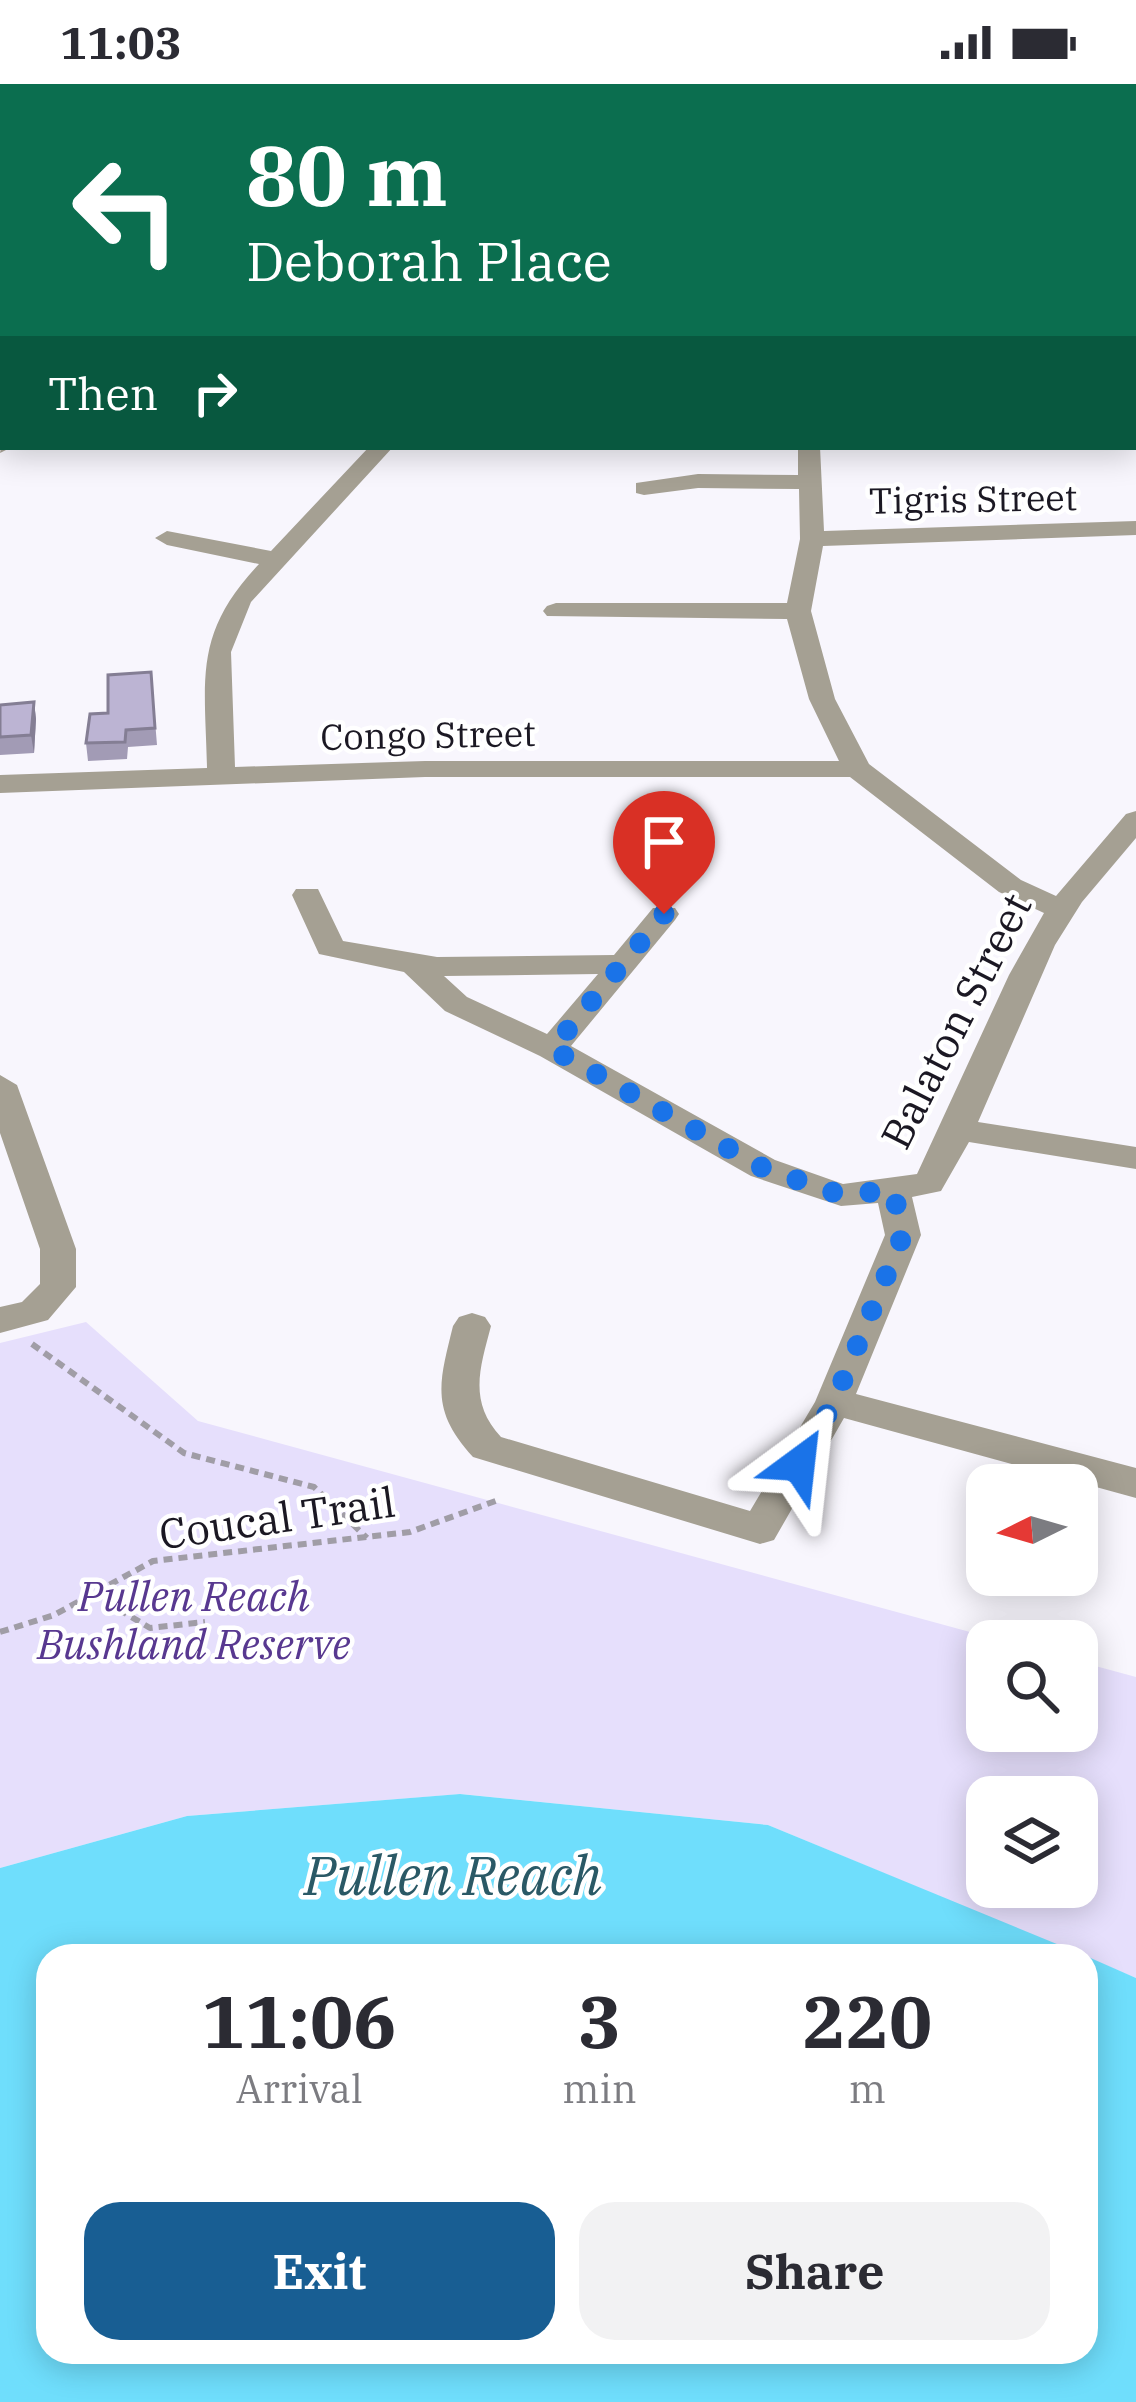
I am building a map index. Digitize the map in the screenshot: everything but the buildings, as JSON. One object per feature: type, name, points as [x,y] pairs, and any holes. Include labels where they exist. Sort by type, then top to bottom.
[{"type":"street","points":[[220,774],[218,652],[239,600],[379,450]]},
{"type":"street","points":[[809,450],[812,539],[798,611],[822,700],[857,769],[1010,886],[1060,910]]},
{"type":"street","points":[[644,488],[698,481],[809,482]]},
{"type":"street","name":"Tigris Street","points":[[812,539],[1136,528]]},
{"type":"street","points":[[167,538],[277,560]]},
{"type":"street","points":[[556,611],[798,611]]},
{"type":"street","name":"Congo Street","points":[[0,784],[424,769],[857,769]]},
{"type":"street","name":"Balaton Street","points":[[472,1326],[458,1410],[467,1429],[487,1447],[760,1529],[834,1402],[903,1235],[893,1190],[929,1183],[961,1130],[1039,946],[1060,910],[1136,820]]},
{"type":"street","points":[[308,895],[330,947],[359,957],[412,963],[622,964]]},
{"type":"street","points":[[552,1049],[664,914]]},
{"type":"street","points":[[412,963],[456,1004],[552,1049],[763,1168],[841,1195],[893,1190]]},
{"type":"street","points":[[0,1085],[58,1249],[58,1287],[35,1311],[9,1327]]},
{"type":"street","points":[[961,1130],[1136,1158]]},
{"type":"street","points":[[834,1402],[1136,1483]]},
{"type":"path","points":[[9,1327],[184,1453],[314,1487],[367,1538]]},
{"type":"path","name":"Coucal Trail","points":[[0,1632],[54,1615],[153,1562],[410,1532],[501,1499]]},
{"type":"path","points":[[93,1594],[150,1628],[205,1622]]},
{"type":"green space","name":"Pullen Reach Bushland Reserve","points":[[86,1322],[198,1421],[966,1631],[966,1752],[1098,1752],[1098,1667],[1136,1677],[1136,1978],[1098,1962],[1098,1944],[1054,1944],[968,1908],[1098,1908],[1098,1776],[966,1776],[966,1907],[768,1825],[461,1794],[187,1816],[0,1868],[0,1343]]},
{"type":"water","name":"Pullen Reach","points":[[460,1794],[768,1825],[1057,1944],[36,1944],[36,2364],[1098,2364],[1098,1961],[1136,1978],[1136,2402],[0,2402],[0,1868],[187,1816]]},
{"type":"route","points":[[664,914],[552,1049],[763,1168],[841,1195],[893,1190],[903,1235],[834,1402],[799,1464]]}]
